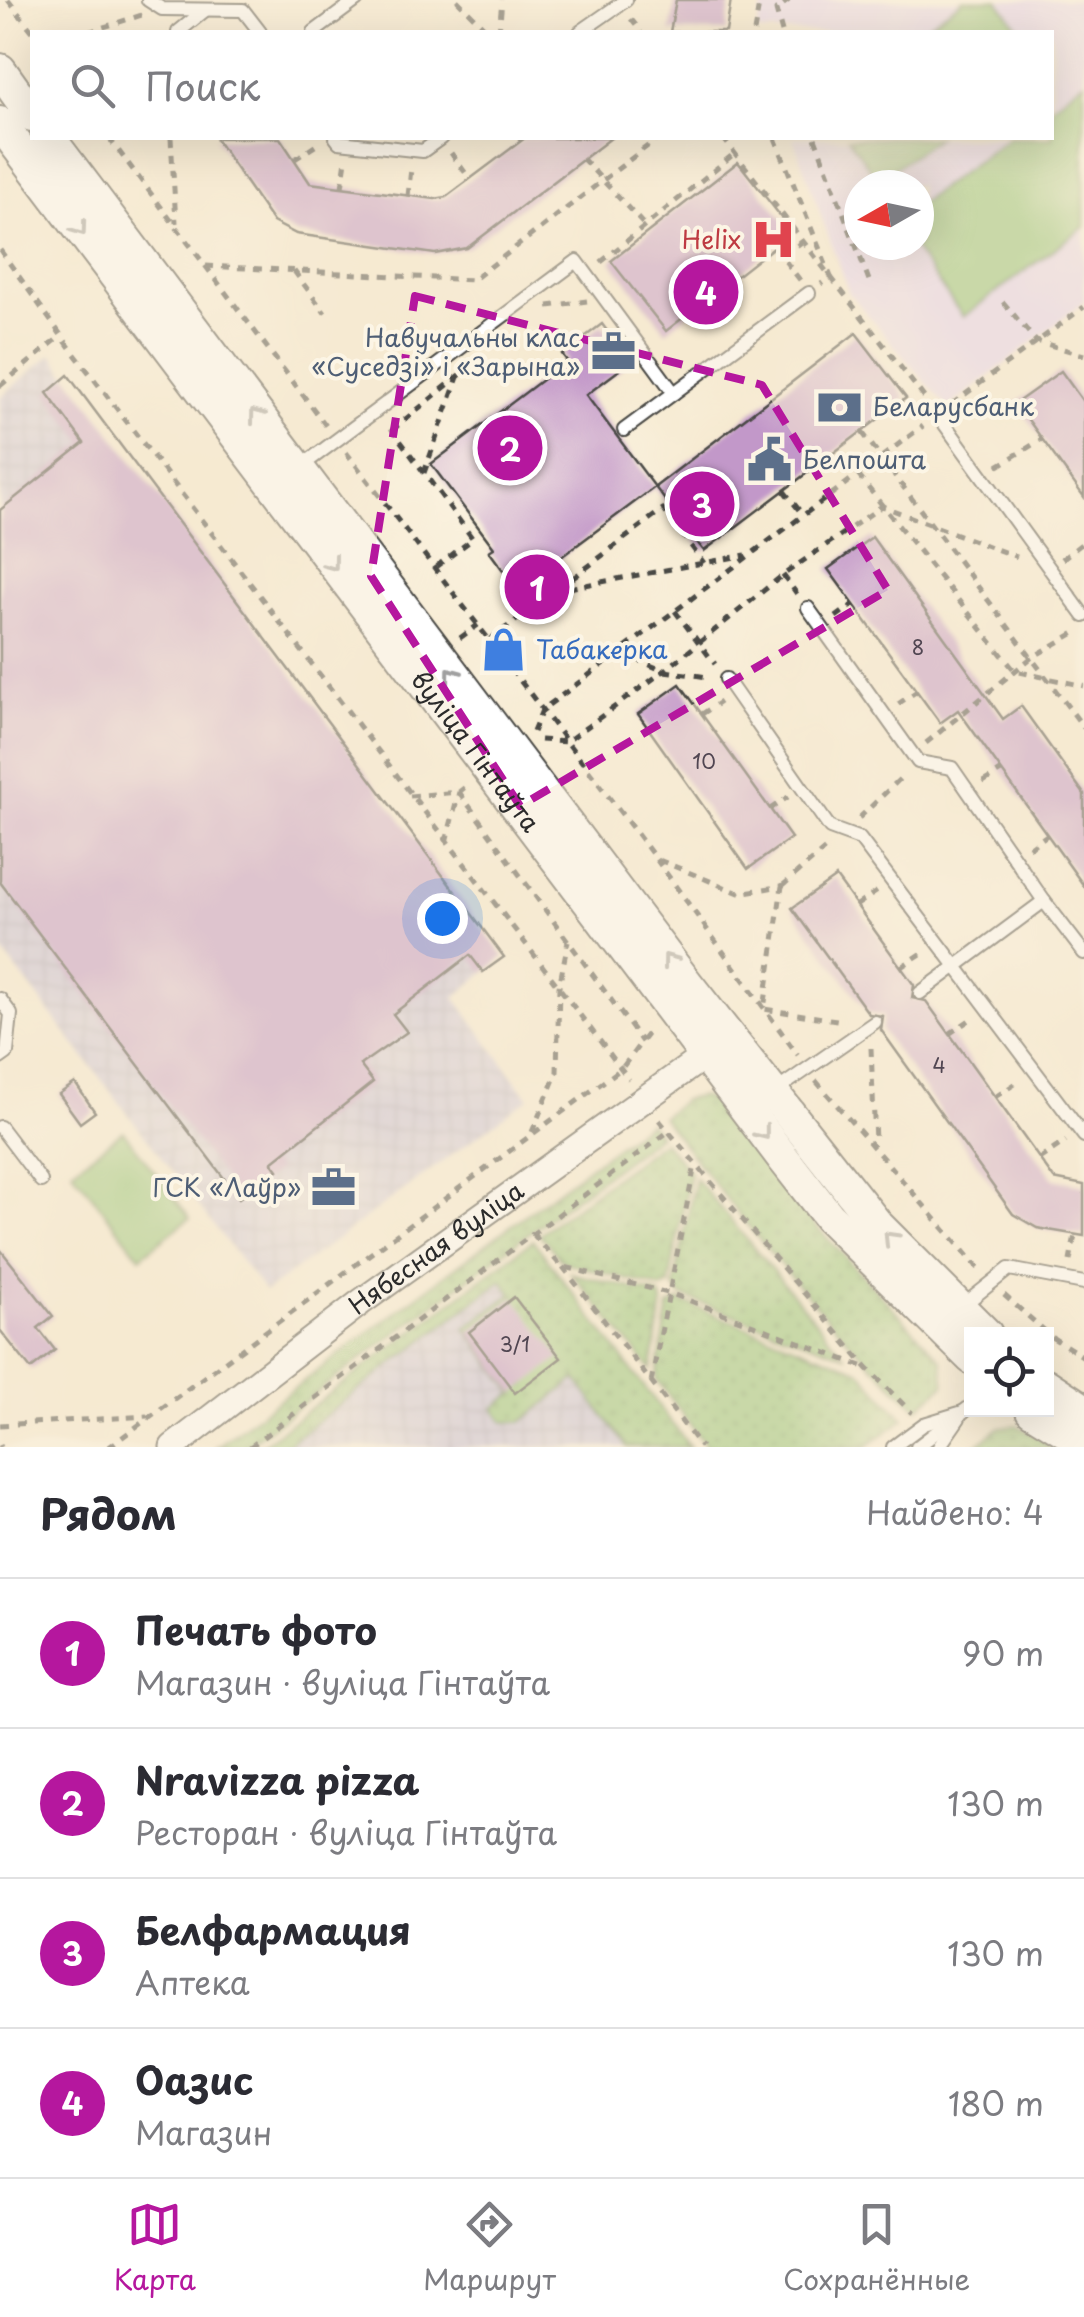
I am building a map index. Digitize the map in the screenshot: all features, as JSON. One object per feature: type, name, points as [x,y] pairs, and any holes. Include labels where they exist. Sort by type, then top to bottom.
[{"type":"main road","points":[[0,70],[30,112]]},
{"type":"main road","name":"вуліца Гінтаўта","points":[[0,122],[30,138]]},
{"type":"main road","name":"вуліца Гінтаўта","points":[[37,142],[286,478],[703,1056],[829,1217],[947,1318],[969,1327]]},
{"type":"main road","name":"вуліца Гінтаўта","points":[[286,478],[878,1225],[964,1345]]},
{"type":"main road","points":[[703,1056],[730,1037]]},
{"type":"main road","points":[[1054,1389],[1084,1410]]},
{"type":"main road","points":[[1043,1417],[1084,1442]]},
{"type":"street","name":"Нябесная вуліца","points":[[173,1447],[360,1302],[703,1056]]},
{"type":"lane","points":[[148,0],[162,9],[243,10],[258,30]]},
{"type":"lane","points":[[317,30],[357,0]]},
{"type":"lane","points":[[583,30],[626,0]]},
{"type":"lane","points":[[180,30],[204,11]]},
{"type":"lane","points":[[342,140],[423,152],[438,140]]},
{"type":"lane","points":[[286,478],[577,262],[674,393]]},
{"type":"lane","points":[[624,430],[809,292]]},
{"type":"lane","points":[[938,415],[1084,616]]},
{"type":"lane","points":[[808,608],[915,758],[952,768],[1084,953]]},
{"type":"lane","points":[[726,679],[830,828],[860,838],[1082,1134]]},
{"type":"lane","points":[[920,993],[1044,901]]},
{"type":"lane","points":[[0,999],[12,1014],[7,1053],[0,1058]]},
{"type":"lane","points":[[774,1092],[873,1023]]},
{"type":"lane","points":[[0,1127],[41,1182]]},
{"type":"lane","points":[[947,1318],[1009,1269],[1084,1283]]},
{"type":"lane","points":[[894,1447],[924,1424],[964,1409]]},
{"type":"lane","points":[[918,1447],[964,1410]]},
{"type":"lane","points":[[939,1447],[964,1412]]},
{"type":"path","points":[[8,0],[31,30]]},
{"type":"path","points":[[457,0],[488,30]]},
{"type":"path","points":[[500,30],[502,0]]},
{"type":"path","points":[[754,30],[760,0]]},
{"type":"path","points":[[781,30],[776,10],[788,0]]},
{"type":"path","points":[[94,30],[162,9]]},
{"type":"path","points":[[112,140],[566,742]]},
{"type":"path","points":[[171,140],[176,226]]},
{"type":"path","points":[[295,159],[325,140]]},
{"type":"path","points":[[342,140],[342,187]]},
{"type":"path","points":[[441,140],[470,179]]},
{"type":"path","points":[[206,266],[473,280],[655,140]]},
{"type":"path","points":[[725,140],[938,415]]},
{"type":"path","points":[[776,140],[831,277]]},
{"type":"path","points":[[816,140],[870,283]]},
{"type":"path","points":[[408,196],[412,150]]},
{"type":"path","points":[[583,159],[644,226]]},
{"type":"path","points":[[803,241],[782,257],[809,292],[831,277]]},
{"type":"path","points":[[778,244],[786,254]]},
{"type":"path","points":[[0,250],[61,336],[668,1132],[867,1368],[912,1412]]},
{"type":"path","points":[[293,270],[325,313]]},
{"type":"path","points":[[545,306],[604,298]]},
{"type":"path","points":[[1003,302],[1036,341],[1084,355]]},
{"type":"path","points":[[529,739],[542,710],[1084,307]]},
{"type":"path","points":[[0,386],[61,336]]},
{"type":"path","points":[[424,473],[458,377]]},
{"type":"path","points":[[377,410],[473,539],[434,568]]},
{"type":"path","points":[[862,432],[1084,728]]},
{"type":"path","points":[[982,476],[1042,439]]},
{"type":"path","points":[[858,474],[1014,671],[1084,686]]},
{"type":"path","points":[[784,491],[803,516]]},
{"type":"path","points":[[488,640],[664,510],[704,563]]},
{"type":"path","points":[[1050,569],[1084,542]]},
{"type":"path","points":[[558,590],[750,554]]},
{"type":"path","points":[[783,574],[808,608]]},
{"type":"path","points":[[675,611],[726,679]]},
{"type":"path","points":[[656,859],[739,893],[782,886],[844,833],[915,758],[1014,671],[1084,628]]},
{"type":"path","points":[[620,652],[664,671],[726,679]]},
{"type":"path","points":[[410,796],[459,792]]},
{"type":"path","points":[[446,842],[459,792]]},
{"type":"path","points":[[459,792],[642,1042]]},
{"type":"path","points":[[782,886],[764,1009],[873,1023],[875,1145]]},
{"type":"path","points":[[531,1135],[558,1072],[559,987],[568,941]]},
{"type":"path","points":[[901,967],[940,942]]},
{"type":"path","points":[[949,1034],[988,1007]]},
{"type":"path","points":[[109,1447],[622,1068]]},
{"type":"path","points":[[994,1097],[1036,1070]]},
{"type":"path","points":[[250,1447],[668,1132]]},
{"type":"path","points":[[1039,1159],[1082,1134]]},
{"type":"path","points":[[651,1382],[695,1166]]},
{"type":"path","points":[[533,1234],[701,1447]]},
{"type":"path","points":[[1066,1280],[1076,1235]]},
{"type":"path","points":[[561,1266],[669,1294],[867,1368]]},
{"type":"path","points":[[0,1425],[151,1416]]},
{"type":"highlighted area","points":[[415,296],[762,385],[888,590],[520,806],[371,576]]},
{"type":"shaded area","points":[[764,0],[1084,0],[1084,302],[948,408],[849,293],[794,140],[1054,140],[1054,30],[757,30]]},
{"type":"shaded area","points":[[52,354],[504,957],[455,997],[529,1098],[265,1292],[0,948],[0,397]]},
{"type":"shaded area","points":[[498,1275],[627,1447],[269,1447]]},
{"type":"green space","points":[[963,0],[998,0],[1020,30],[921,30]]},
{"type":"green space","points":[[1084,81],[1084,227],[963,317],[922,260],[934,260],[934,193],[1005,140],[1054,140],[1054,104]]},
{"type":"green space","points":[[849,140],[934,140],[892,170],[871,170]]},
{"type":"green space","points":[[701,1096],[729,1109],[816,1226],[942,1360],[945,1384],[918,1408],[815,1305],[662,1117],[683,1100]]},
{"type":"green space","points":[[649,1122],[659,1135],[245,1447],[216,1447]]},
{"type":"green space","points":[[123,1131],[190,1218],[140,1257],[72,1170]]},
{"type":"green space","points":[[663,1141],[690,1172],[669,1285],[662,1289],[563,1262],[539,1234]]},
{"type":"green space","points":[[695,1178],[844,1355],[681,1296],[674,1287]]},
{"type":"green space","points":[[533,1240],[690,1447],[627,1447],[576,1379],[522,1422],[504,1422],[494,1408],[514,1393],[465,1328],[512,1294],[502,1280],[284,1447],[259,1447]]},
{"type":"green space","points":[[571,1273],[660,1295],[663,1305],[651,1370]]},
{"type":"green space","points":[[680,1301],[859,1370],[904,1419],[866,1447],[707,1447],[656,1379],[669,1306]]},
{"type":"green space","points":[[1017,1425],[1054,1447],[974,1447],[1000,1427]]},
{"type":"building","points":[[676,0],[731,0],[726,30],[670,30]]},
{"type":"building","points":[[216,140],[281,140],[310,183],[435,199],[446,197],[522,140],[608,140],[467,248],[435,254],[296,234],[273,222]]},
{"type":"building","points":[[738,162],[793,232],[666,331],[611,261]]},
{"type":"building","points":[[602,324],[630,362],[586,395],[655,487],[537,575],[544,584],[531,594],[519,592],[489,551],[494,548],[431,464],[567,361],[562,354]]},
{"type":"building","points":[[856,333],[906,398],[704,551],[655,487]]},
{"type":"building","points":[[1061,371],[1084,403],[1084,497],[1016,403]]},
{"type":"building","points":[[68,375],[504,957],[483,972],[470,955],[393,1014],[407,1032],[360,1065],[373,1082],[272,1162],[278,1170],[239,1198],[0,882],[0,510],[84,443],[47,393]]},
{"type":"building","points":[[872,537],[1003,719],[1021,706],[1084,794],[1084,886],[958,710],[940,723],[828,569]]},
{"type":"building","points":[[680,684],[791,838],[748,869],[638,714]]},
{"type":"building","points":[[836,877],[914,985],[912,998],[926,1001],[1054,1179],[1084,1185],[1084,1236],[1037,1228],[1013,1214],[881,1030],[883,1016],[869,1014],[792,908]]},
{"type":"building","points":[[75,1083],[95,1112],[80,1123],[59,1094]]},
{"type":"building","points":[[0,1249],[53,1316],[38,1328],[55,1350],[31,1369],[0,1330]]},
{"type":"building","points":[[514,1297],[561,1358],[515,1393],[469,1332]]},
{"type":"place","name":"Helix","points":[[774,240]]},
{"type":"place","name":"Оазис","points":[[706,292]]},
{"type":"place","name":"Навучальны клас «Суседзі» і «Зарына»","points":[[613,352]]},
{"type":"place","name":"Беларусбанк","points":[[840,407]]},
{"type":"place","name":"Nravizza pizza","points":[[510,448]]},
{"type":"place","name":"Белпошта","points":[[770,460]]},
{"type":"place","name":"Белфармация","points":[[702,504]]},
{"type":"place","name":"Печать фото","points":[[537,587]]},
{"type":"place","name":"Табакерка","points":[[503,650]]},
{"type":"place","name":"ГСК «Лаўр»","points":[[334,1188]]}]
